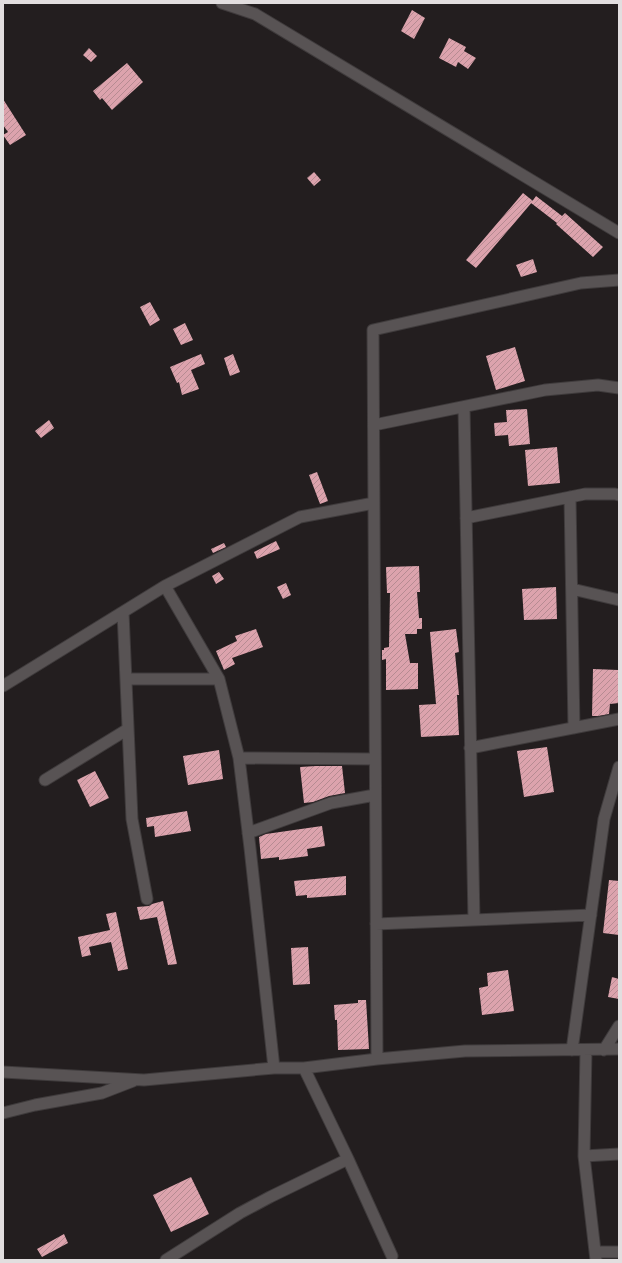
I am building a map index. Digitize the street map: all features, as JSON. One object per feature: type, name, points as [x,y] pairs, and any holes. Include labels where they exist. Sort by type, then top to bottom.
[{"type":"street","points":[[222,3],[255,14],[619,233]]},
{"type":"street","points":[[377,1059],[373,330],[581,282],[619,280]]},
{"type":"street","points":[[374,425],[545,390],[598,385],[619,388]]},
{"type":"street","points":[[464,407],[474,920]]},
{"type":"street","points":[[466,518],[585,494],[619,495]]},
{"type":"street","points":[[570,497],[574,728]]},
{"type":"street","points":[[3,686],[165,586],[300,518],[374,502]]},
{"type":"street","points":[[165,586],[219,679],[239,758],[274,1068]]},
{"type":"street","points":[[572,589],[619,600]]},
{"type":"street","points":[[123,612],[132,819],[147,899]]},
{"type":"street","points":[[126,679],[219,679]]},
{"type":"street","points":[[470,748],[619,719]]},
{"type":"street","points":[[45,780],[128,729]]},
{"type":"street","points":[[239,758],[375,759]]},
{"type":"street","points":[[572,1050],[604,820],[619,767]]},
{"type":"street","points":[[248,833],[331,803],[376,796]]},
{"type":"street","points":[[376,924],[591,915]]},
{"type":"street","points":[[604,1050],[619,1026]]},
{"type":"street","points":[[3,1072],[144,1080],[274,1068],[304,1068],[377,1059],[465,1051],[619,1049]]},
{"type":"street","points":[[586,1050],[584,1156],[596,1256],[619,1252]]},
{"type":"street","points":[[304,1068],[348,1159],[392,1256]]},
{"type":"street","points":[[3,1113],[35,1105],[102,1093],[137,1079]]},
{"type":"street","points":[[584,1156],[619,1154]]},
{"type":"street","points":[[166,1260],[178,1257],[240,1213],[348,1159]]},
{"type":"building","points":[[412,10],[425,18],[414,39],[401,31]]},
{"type":"building","points":[[449,38],[466,47],[464,51],[476,58],[468,69],[458,62],[456,67],[439,58]]},
{"type":"building","points":[[89,48],[97,56],[91,62],[83,55]]},
{"type":"building","points":[[127,63],[143,82],[112,110],[102,98],[100,100],[93,91]]},
{"type":"building","points":[[3,99],[26,135],[10,145],[3,135],[8,132],[3,125]]},
{"type":"building","points":[[314,172],[321,180],[314,186],[307,178]]},
{"type":"building","points":[[523,193],[533,201],[476,268],[466,260]]},
{"type":"building","points":[[536,196],[562,216],[565,213],[603,247],[593,257],[556,224],[557,223],[531,203]]},
{"type":"building","points":[[533,259],[537,272],[521,277],[516,265]]},
{"type":"building","points":[[150,302],[160,320],[150,326],[140,307]]},
{"type":"building","points":[[185,323],[193,340],[181,345],[173,329]]},
{"type":"building","points":[[515,347],[525,381],[496,390],[486,356]]},
{"type":"building","points":[[201,354],[205,364],[191,370],[199,389],[182,395],[179,382],[177,383],[170,367]]},
{"type":"building","points":[[233,354],[240,372],[230,376],[224,358]]},
{"type":"building","points":[[527,409],[530,444],[509,446],[508,435],[495,436],[494,423],[507,422],[506,410]]},
{"type":"building","points":[[49,420],[54,428],[41,438],[35,431]]},
{"type":"building","points":[[557,447],[560,483],[528,486],[525,450]]},
{"type":"building","points":[[317,472],[328,501],[320,504],[309,475]]},
{"type":"building","points":[[276,541],[280,549],[257,559],[254,552]]},
{"type":"building","points":[[224,543],[226,547],[213,553],[211,549]]},
{"type":"building","points":[[419,566],[420,592],[417,592],[419,618],[422,618],[422,629],[417,629],[417,634],[405,634],[410,663],[418,663],[418,689],[386,690],[386,659],[382,660],[382,650],[389,647],[390,593],[387,593],[386,567]]},
{"type":"building","points":[[219,572],[224,579],[216,584],[212,576]]},
{"type":"building","points":[[286,583],[291,595],[283,599],[277,587]]},
{"type":"building","points":[[556,587],[557,619],[524,620],[522,589]]},
{"type":"building","points":[[256,629],[263,647],[232,658],[235,664],[224,670],[216,651],[237,641],[235,636]]},
{"type":"building","points":[[456,629],[459,652],[455,653],[459,695],[457,695],[459,735],[421,737],[419,705],[436,704],[430,632]]},
{"type":"building","points":[[593,669],[618,670],[619,703],[610,704],[609,714],[592,716]]},
{"type":"building","points":[[547,747],[554,792],[524,797],[517,751]]},
{"type":"building","points":[[219,750],[223,779],[188,785],[183,756]]},
{"type":"building","points":[[342,766],[345,793],[304,803],[300,767]]},
{"type":"building","points":[[95,771],[109,798],[90,807],[77,780]]},
{"type":"building","points":[[187,811],[191,831],[155,837],[154,826],[147,827],[146,818]]},
{"type":"building","points":[[322,826],[325,846],[307,849],[308,856],[279,860],[279,857],[261,859],[259,837],[266,834]]},
{"type":"building","points":[[346,876],[346,895],[307,898],[307,895],[296,896],[294,881]]},
{"type":"building","points":[[609,880],[619,881],[619,935],[603,933]]},
{"type":"building","points":[[163,901],[177,964],[168,965],[157,917],[140,920],[137,907],[149,906]]},
{"type":"building","points":[[116,912],[128,969],[118,971],[111,942],[89,947],[91,955],[82,957],[78,937],[110,930],[106,914]]},
{"type":"building","points":[[308,947],[310,984],[293,985],[291,948]]},
{"type":"building","points":[[508,970],[514,1011],[482,1015],[479,988],[488,986],[487,973]]},
{"type":"building","points":[[612,977],[619,979],[619,999],[608,997]]},
{"type":"building","points":[[358,1000],[366,1000],[369,1049],[338,1050],[337,1020],[335,1020],[334,1005],[358,1003]]},
{"type":"building","points":[[191,1177],[209,1214],[171,1232],[153,1195]]},
{"type":"building","points":[[64,1234],[68,1243],[42,1257],[37,1249]]}]
